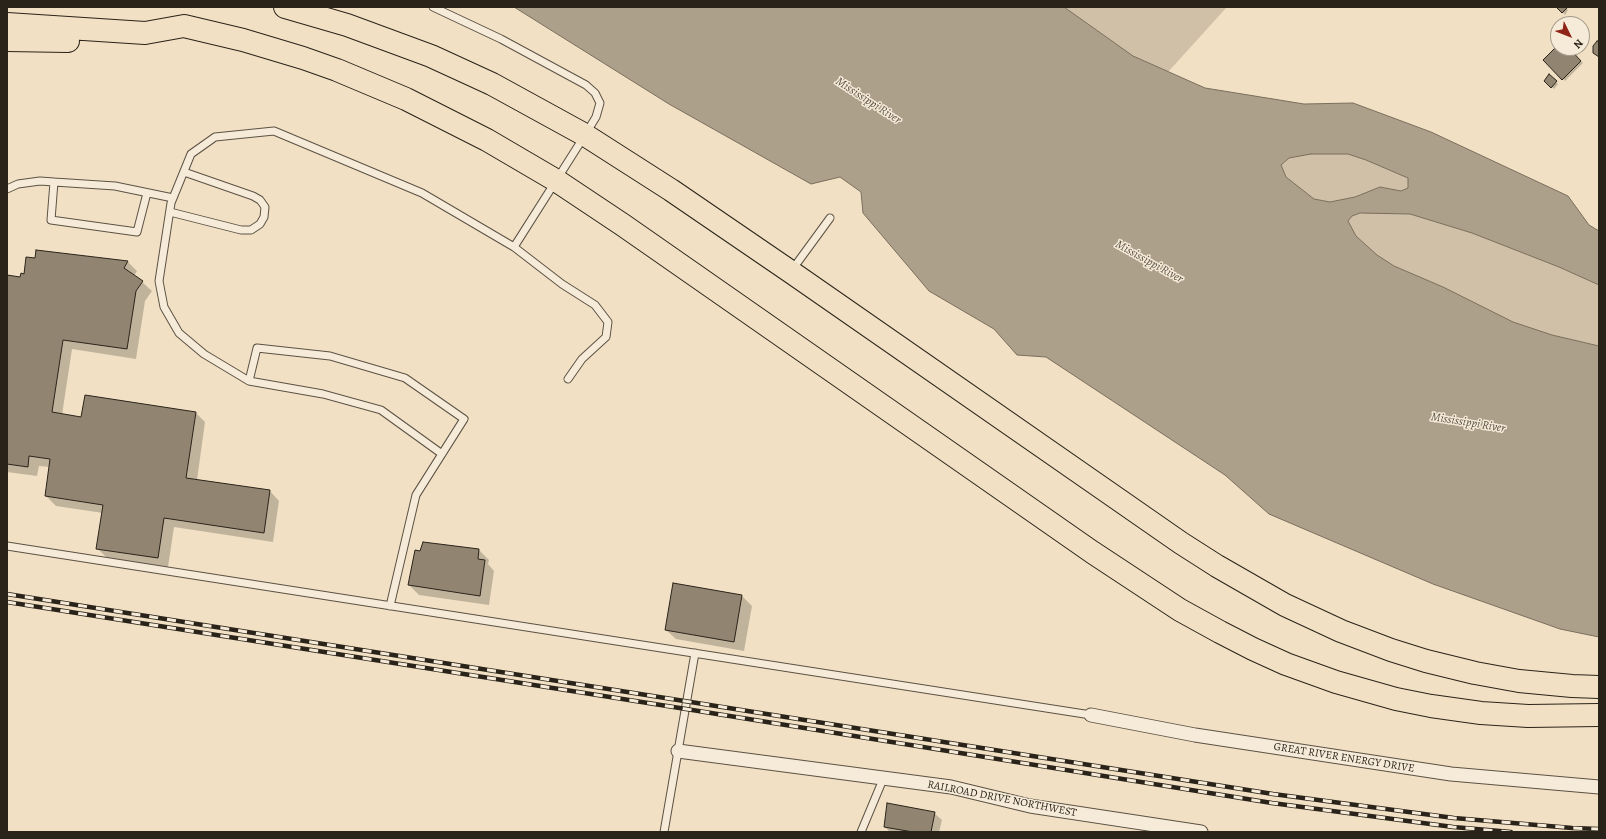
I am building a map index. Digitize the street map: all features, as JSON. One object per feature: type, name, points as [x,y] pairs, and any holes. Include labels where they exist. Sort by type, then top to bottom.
[{"type":"highway","points":[[285,7],[347,25],[431,56],[492,84],[585,135],[664,186],[791,272],[1181,543],[1217,566],[1285,605],[1348,634],[1426,661],[1475,673],[1519,681],[1599,687]]},
{"type":"highway","points":[[7,24],[145,33]]},
{"type":"highway","points":[[7,40],[72,41],[145,33],[184,26],[243,40],[337,70],[406,99],[439,114],[487,140],[557,181],[1092,552],[1180,610],[1233,639],[1286,664],[1336,682],[1362,690],[1431,706],[1481,713],[1528,716],[1599,715]]},
{"type":"street","name":"GREAT RIVER ENERGY DRIVE","points":[[1091,715],[1195,735],[1451,774],[1599,787]]},
{"type":"street","name":"RAILROAD DRIVE NORTHWEST","points":[[678,751],[950,787],[1030,806],[1201,832]]},
{"type":"lane","points":[[433,7],[501,39],[586,85],[595,93],[600,103],[596,117],[514,248]]},
{"type":"lane","points":[[442,454],[381,410],[323,394],[249,381],[204,354],[179,333],[164,308],[160,281],[173,198],[191,154],[215,137],[274,130],[422,193],[514,248],[562,284],[595,304],[608,322],[606,337],[582,359],[568,379]]},
{"type":"lane","points":[[170,212],[241,230],[252,230],[260,224],[264,217],[265,206],[260,200],[253,196],[184,172]]},
{"type":"lane","points":[[7,189],[18,184],[54,182],[115,186],[173,198]]},
{"type":"lane","points":[[54,182],[51,220],[137,232],[147,192]]},
{"type":"lane","points":[[791,272],[830,218]]},
{"type":"lane","points":[[249,381],[257,348],[330,356],[405,378],[464,419],[416,495],[390,606]]},
{"type":"lane","points":[[7,546],[1091,715]]},
{"type":"lane","points":[[664,832],[696,653]]},
{"type":"lane","points":[[861,832],[879,777]]},
{"type":"shaded area","points":[[1064,7],[1227,7],[1168,72],[1133,56]]},
{"type":"shaded area","points":[[1311,154],[1348,154],[1366,160],[1408,178],[1408,188],[1401,191],[1380,187],[1355,197],[1330,202],[1314,199],[1286,177],[1281,165],[1289,158]]},
{"type":"shaded area","points":[[1393,212],[1410,214],[1472,233],[1559,267],[1599,285],[1599,346],[1552,335],[1513,322],[1443,287],[1394,266],[1377,255],[1356,236],[1348,221],[1352,216],[1360,213]]},
{"type":"water","name":"Mississippi River","points":[[514,7],[1064,7],[1133,56],[1205,88],[1304,104],[1353,103],[1431,132],[1568,196],[1589,225],[1599,231],[1599,285],[1559,267],[1472,233],[1410,214],[1360,213],[1352,216],[1348,221],[1356,236],[1377,255],[1394,266],[1443,287],[1513,322],[1552,335],[1599,346],[1599,637],[1560,629],[1433,584],[1269,514],[1225,475],[1046,357],[1017,355],[994,329],[929,291],[863,213],[861,192],[840,177],[811,184],[669,104]],"holes":[[[1311,154],[1348,154],[1408,178],[1408,188],[1401,191],[1380,187],[1355,197],[1330,202],[1314,199],[1286,177],[1281,165],[1289,158]]]},
{"type":"building","points":[[1556,7],[1566,7],[1567,8],[1562,13]]},
{"type":"building","points":[[1597,41],[1599,41],[1599,57],[1593,53],[1593,46]]},
{"type":"building","points":[[1550,53],[1550,56],[1576,56],[1581,61],[1562,80],[1543,60]]},
{"type":"building","points":[[1549,74],[1557,81],[1551,88],[1544,81]]},
{"type":"building","points":[[36,250],[128,261],[124,268],[143,281],[136,291],[127,349],[63,340],[52,412],[81,417],[85,395],[196,412],[186,478],[270,490],[264,533],[164,518],[158,558],[96,549],[103,505],[45,496],[50,459],[29,456],[28,467],[7,464],[7,275],[20,277],[21,273],[24,274],[26,257],[35,258]]},
{"type":"building","points":[[423,542],[479,549],[478,559],[485,560],[480,596],[408,585],[415,550],[420,551]]},
{"type":"building","points":[[673,583],[742,595],[734,642],[665,630]]},
{"type":"building","points":[[887,803],[935,812],[931,832],[913,832],[884,827]]},
{"type":"railway","points":[[7,594],[1273,794],[1454,818],[1599,829]]},
{"type":"railway","points":[[7,602],[1272,803],[1453,827],[1511,832]]}]
